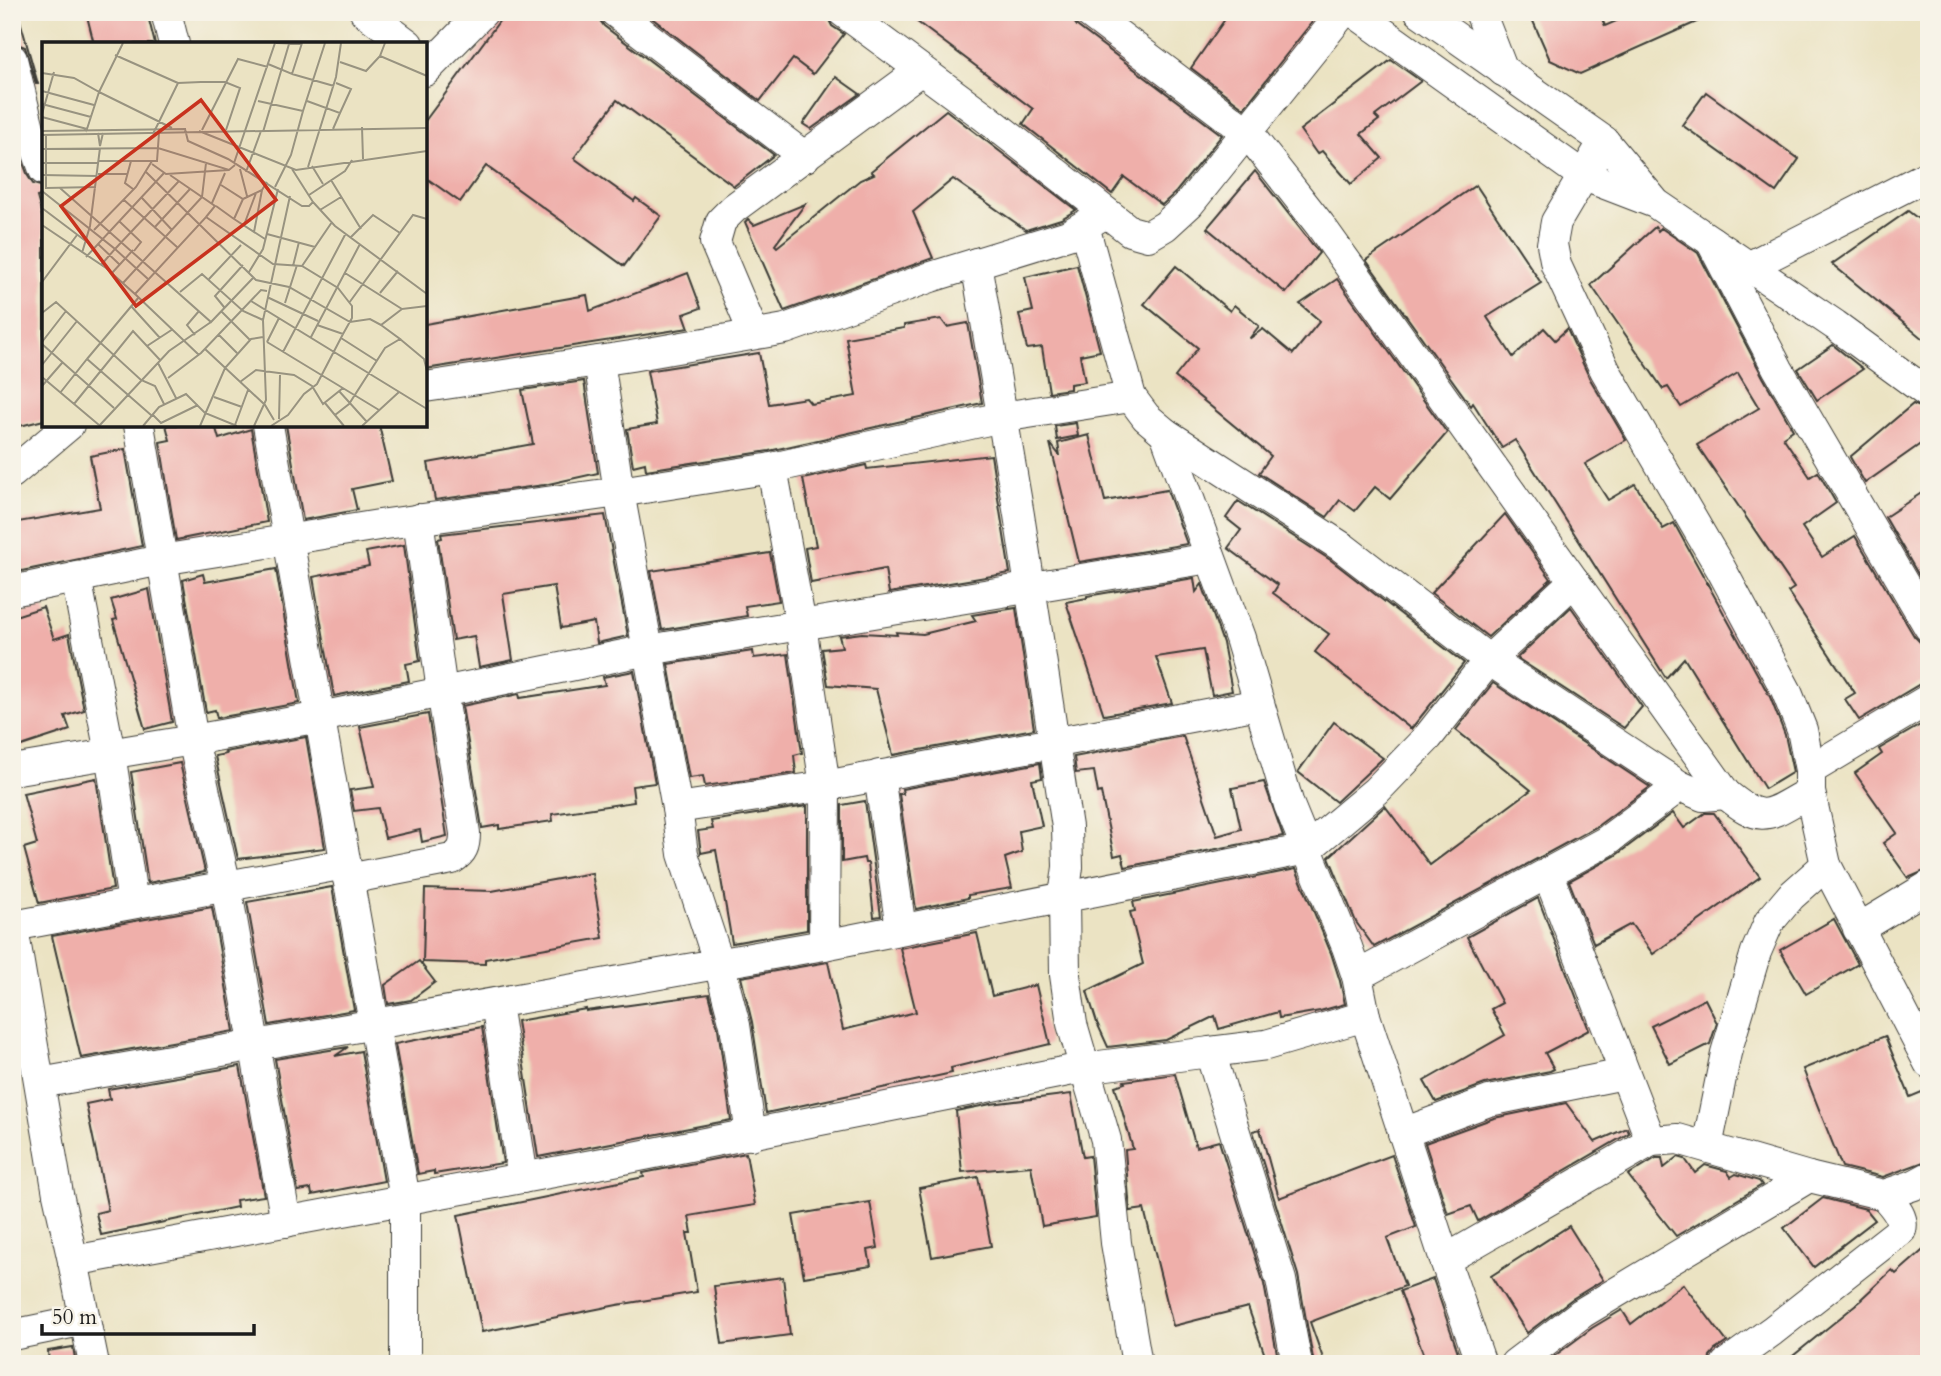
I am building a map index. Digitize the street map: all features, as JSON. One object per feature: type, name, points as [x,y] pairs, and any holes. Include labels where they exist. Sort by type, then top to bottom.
[{"type":"street","points":[[166,12],[174,42]]},
{"type":"street","points":[[365,12],[405,42]]},
{"type":"street","points":[[428,63],[483,12]]},
{"type":"street","points":[[615,12],[805,157]]},
{"type":"street","points":[[843,12],[985,117],[1095,219],[1148,236],[1189,204],[1343,12]]},
{"type":"street","points":[[1088,12],[1247,132],[1320,225],[1726,794],[1751,813],[1766,815],[1810,781],[1929,699]]},
{"type":"street","points":[[1354,12],[1582,175],[1655,203],[1709,237],[1929,394]]},
{"type":"street","points":[[1420,12],[1604,141],[1655,203]]},
{"type":"street","points":[[1480,12],[1503,71]]},
{"type":"street","points":[[12,59],[29,128],[42,164]]},
{"type":"street","points":[[754,334],[715,242],[721,221],[734,208],[921,70]]},
{"type":"street","points":[[1604,141],[1556,222],[1552,244],[1556,265],[1605,370],[1721,569],[1786,690],[1802,730],[1826,865],[1929,1063]]},
{"type":"street","points":[[1750,266],[1929,175]]},
{"type":"street","points":[[427,387],[600,361],[785,329],[976,263],[1068,235],[1095,219]]},
{"type":"street","points":[[1095,219],[1131,397],[1146,417],[1165,433],[1342,547],[1489,660],[1680,786],[1703,796],[1726,794]]},
{"type":"street","points":[[1709,237],[1778,369],[1929,627]]},
{"type":"street","points":[[976,263],[1067,827],[1065,975],[1072,1024],[1106,1140],[1116,1243],[1138,1364]]},
{"type":"street","points":[[600,361],[619,492],[677,808],[683,854],[719,964],[735,1025],[751,1135]]},
{"type":"street","points":[[12,591],[161,559],[772,468],[1002,417],[1131,397]]},
{"type":"street","points":[[12,473],[67,427]]},
{"type":"street","points":[[148,427],[161,559],[193,740],[226,886],[286,1222]]},
{"type":"street","points":[[268,427],[405,1199],[405,1364]]},
{"type":"street","points":[[1165,433],[1240,639],[1289,805],[1357,976],[1365,1016],[1481,1364]]},
{"type":"street","points":[[772,468],[801,625],[825,786],[824,944]]},
{"type":"street","points":[[94,1364],[61,1213],[13,924],[226,886],[452,859],[461,853],[465,846],[465,833],[418,519]]},
{"type":"street","points":[[12,770],[320,717],[648,650],[1210,558]]},
{"type":"street","points":[[76,577],[110,753],[133,903]]},
{"type":"street","points":[[40,1083],[719,964],[1307,849],[1385,782],[1428,737],[1489,660],[1574,582]]},
{"type":"street","points":[[677,808],[825,786],[1259,704]]},
{"type":"street","points":[[879,775],[901,929]]},
{"type":"street","points":[[1357,976],[1605,842],[1680,786]]},
{"type":"street","points":[[1707,1147],[1726,1053],[1756,952],[1769,922],[1791,895],[1826,865]]},
{"type":"street","points":[[1548,874],[1651,1141]]},
{"type":"street","points":[[1858,929],[1929,886]]},
{"type":"street","points":[[496,1003],[523,1178]]},
{"type":"street","points":[[73,1261],[751,1135],[1083,1068],[1266,1045],[1365,1016]]},
{"type":"street","points":[[1210,1052],[1281,1280],[1297,1364]]},
{"type":"street","points":[[1403,1133],[1489,1101],[1624,1074]]},
{"type":"street","points":[[1445,1260],[1651,1141],[1678,1139],[1809,1177],[1884,1195],[1929,1177]]},
{"type":"street","points":[[1515,1364],[1582,1313],[1809,1177]]},
{"type":"street","points":[[1726,1364],[1901,1230],[1903,1224],[1900,1215],[1884,1195]]},
{"type":"street","points":[[12,1335],[85,1320]]},
{"type":"building","points":[[86,12],[147,12],[154,42],[94,42]]},
{"type":"building","points":[[506,12],[598,12],[604,26],[774,155],[734,186],[617,100],[574,158],[634,201],[636,198],[661,216],[624,266],[486,166],[460,202],[427,178],[427,118]]},
{"type":"building","points":[[644,12],[825,12],[832,26],[844,34],[813,74],[793,59],[760,101]]},
{"type":"building","points":[[904,12],[1071,12],[1077,26],[1222,135],[1176,192],[1162,205],[1124,177],[1112,194],[1023,124],[1033,109]]},
{"type":"building","points":[[1230,12],[1320,12],[1244,108],[1191,68]]},
{"type":"building","points":[[1529,12],[1599,12],[1605,26],[1637,12],[1719,12],[1580,74],[1550,60]]},
{"type":"building","points":[[19,17],[38,84],[25,47],[12,42],[12,18]]},
{"type":"building","points":[[1391,60],[1421,81],[1375,116],[1379,120],[1361,134],[1382,158],[1351,184],[1322,151],[1317,154],[1300,130]]},
{"type":"building","points":[[836,77],[860,94],[811,129],[803,124]]},
{"type":"building","points":[[1706,92],[1799,159],[1776,192],[1682,125]]},
{"type":"building","points":[[946,110],[1076,210],[1061,219],[1026,230],[953,179],[913,212],[933,258],[784,311],[745,222],[748,219],[754,225],[805,204],[775,245],[777,247],[860,180],[874,174],[871,171]]},
{"type":"building","points":[[12,133],[28,176],[33,184],[42,186],[42,196],[37,197],[42,216],[42,420],[16,427],[12,412]]},
{"type":"building","points":[[1255,171],[1319,253],[1286,293],[1207,228]]},
{"type":"building","points":[[1476,185],[1541,283],[1487,317],[1513,357],[1544,328],[1555,340],[1567,329],[1590,379],[1626,440],[1585,464],[1608,500],[1635,484],[1663,529],[1674,523],[1770,697],[1785,735],[1793,772],[1765,789],[1684,658],[1666,678],[1515,440],[1502,448],[1473,403],[1471,406],[1366,260]]},
{"type":"building","points":[[1908,211],[1929,227],[1929,344],[1832,264]]},
{"type":"building","points":[[1655,227],[1658,231],[1661,228],[1698,253],[1793,430],[1783,437],[1810,477],[1818,472],[1836,503],[1802,527],[1822,557],[1855,536],[1914,636],[1920,642],[1929,644],[1929,682],[1920,684],[1859,720],[1845,699],[1855,693],[1788,592],[1794,588],[1697,445],[1759,408],[1738,373],[1681,407],[1668,387],[1663,389],[1591,285]]},
{"type":"building","points":[[1077,265],[1100,351],[1080,355],[1085,382],[1070,384],[1070,389],[1049,392],[1042,347],[1027,349],[1019,314],[1033,311],[1025,277]]},
{"type":"building","points":[[1176,266],[1230,311],[1234,305],[1259,326],[1249,339],[1263,329],[1293,354],[1320,321],[1300,304],[1337,279],[1447,433],[1390,499],[1375,487],[1355,511],[1340,500],[1327,517],[1259,473],[1271,456],[1175,377],[1198,348],[1144,304]]},
{"type":"building","points":[[688,273],[701,308],[684,314],[689,328],[427,369],[427,324],[587,295],[590,311]]},
{"type":"building","points":[[941,319],[947,327],[968,323],[982,403],[769,451],[646,470],[645,463],[633,466],[627,429],[657,424],[647,371],[759,353],[769,404],[806,398],[811,404],[856,396],[846,338]]},
{"type":"building","points":[[1833,345],[1863,369],[1817,400],[1798,369]]},
{"type":"building","points":[[584,381],[598,473],[544,485],[435,500],[428,463],[533,444],[522,390]]},
{"type":"building","points":[[1913,404],[1929,411],[1929,438],[1865,483],[1850,457]]},
{"type":"building","points":[[1076,423],[1078,436],[1057,440],[1055,426]]},
{"type":"building","points":[[167,427],[216,427],[219,439],[251,429],[267,522],[176,540],[160,442],[170,440]]},
{"type":"building","points":[[286,427],[379,427],[392,481],[352,489],[357,510],[303,520]]},
{"type":"building","points":[[1089,435],[1105,501],[1167,490],[1187,544],[1079,562],[1050,443],[1060,456],[1058,443]]},
{"type":"building","points":[[125,449],[142,546],[12,573],[12,523],[100,508],[90,456]]},
{"type":"building","points":[[991,455],[1010,573],[889,593],[885,569],[811,583],[805,548],[816,546],[803,479],[866,465],[867,469]]},
{"type":"building","points":[[1929,488],[1929,586],[1926,588],[1885,517]]},
{"type":"building","points":[[1238,501],[1332,561],[1464,663],[1411,729],[1315,652],[1329,634],[1273,593],[1278,585],[1228,548],[1241,530],[1226,518]]},
{"type":"building","points":[[1505,514],[1551,579],[1488,637],[1431,593]]},
{"type":"building","points":[[605,515],[628,636],[597,643],[594,622],[561,628],[554,586],[503,594],[513,660],[479,667],[474,636],[453,640],[438,539],[442,538],[441,534]]},
{"type":"building","points":[[404,545],[420,661],[406,664],[409,681],[334,696],[313,577],[369,566],[366,552]]},
{"type":"building","points":[[770,553],[779,601],[745,606],[747,616],[662,630],[651,571]]},
{"type":"building","points":[[276,569],[299,703],[217,718],[215,710],[206,712],[183,580],[203,574],[205,582]]},
{"type":"building","points":[[1194,578],[1196,592],[1202,584],[1223,643],[1232,691],[1212,695],[1203,650],[1156,657],[1172,703],[1104,715],[1066,602]]},
{"type":"building","points":[[149,589],[172,722],[145,729],[113,620],[117,619],[111,600]]},
{"type":"building","points":[[43,607],[54,639],[69,634],[84,710],[65,716],[70,730],[12,749],[12,617]]},
{"type":"building","points":[[1571,607],[1642,707],[1624,728],[1517,658]]},
{"type":"building","points":[[1016,608],[1034,729],[893,755],[876,689],[828,685],[822,649],[842,647],[839,636],[862,633],[897,635],[896,632],[923,634],[976,621],[972,615]]},
{"type":"building","points":[[753,651],[754,658],[788,654],[802,753],[794,755],[796,773],[705,786],[703,776],[689,778],[668,664]]},
{"type":"building","points":[[634,671],[655,783],[632,786],[634,802],[552,814],[553,821],[499,829],[499,825],[482,828],[462,706],[519,694],[520,698],[605,685],[603,677]]},
{"type":"building","points":[[1493,683],[1650,787],[1596,827],[1374,947],[1356,922],[1329,857],[1385,806],[1430,865],[1531,790],[1456,730]]},
{"type":"building","points":[[428,714],[447,836],[422,842],[420,830],[385,838],[378,808],[354,811],[350,790],[374,787],[360,727]]},
{"type":"building","points":[[1929,720],[1929,869],[1908,878],[1883,843],[1897,833],[1855,773],[1882,754],[1879,749]]},
{"type":"building","points":[[1334,722],[1383,758],[1336,802],[1298,772]]},
{"type":"building","points":[[1183,736],[1217,836],[1241,829],[1232,788],[1264,782],[1283,836],[1125,867],[1122,854],[1114,856],[1094,771],[1076,773],[1074,757]]},
{"type":"building","points":[[306,737],[325,848],[238,859],[215,756]]},
{"type":"building","points":[[180,763],[205,872],[148,883],[131,772]]},
{"type":"building","points":[[1040,763],[1042,778],[1032,780],[1042,826],[1019,831],[1022,852],[1005,858],[1012,888],[968,895],[968,898],[916,909],[899,794],[903,794],[902,789]]},
{"type":"building","points":[[96,778],[113,889],[39,903],[24,848],[37,844],[23,793]]},
{"type":"building","points":[[865,801],[881,916],[874,917],[868,863],[865,863],[864,858],[842,862],[842,805]]},
{"type":"building","points":[[807,806],[807,930],[732,943],[716,850],[701,853],[698,831],[713,829],[711,821]]},
{"type":"building","points":[[1673,813],[1684,828],[1705,813],[1714,813],[1760,877],[1653,954],[1631,924],[1594,944],[1569,881],[1615,856]]},
{"type":"building","points":[[1296,869],[1331,953],[1345,1004],[1279,1018],[1278,1012],[1219,1029],[1215,1016],[1166,1040],[1108,1047],[1087,991],[1143,964],[1130,912],[1135,911],[1133,902]]},
{"type":"building","points":[[592,873],[603,938],[485,959],[485,964],[423,962],[425,889],[492,891]]},
{"type":"building","points":[[332,887],[354,1010],[269,1025],[247,902]]},
{"type":"building","points":[[1538,898],[1589,1030],[1545,1053],[1554,1069],[1550,1071],[1485,1084],[1436,1102],[1424,1081],[1505,1035],[1491,1009],[1502,1003],[1467,937]]},
{"type":"building","points":[[212,907],[234,1031],[81,1058],[52,936]]},
{"type":"building","points":[[1834,919],[1858,964],[1806,994],[1780,950]]},
{"type":"building","points":[[977,933],[992,996],[1036,985],[1050,1044],[951,1068],[952,1073],[766,1113],[752,1022],[741,977],[828,962],[843,1030],[916,1012],[900,948]]},
{"type":"building","points":[[419,961],[435,982],[411,1000],[388,1004],[385,985]]},
{"type":"building","points":[[709,994],[718,1028],[731,1120],[538,1157],[517,1021],[586,1009]]},
{"type":"building","points":[[1705,999],[1717,1023],[1710,1044],[1670,1064],[1651,1026]]},
{"type":"building","points":[[482,1027],[503,1163],[418,1174],[395,1044]]},
{"type":"building","points":[[1885,1036],[1910,1097],[1929,1089],[1929,1160],[1883,1177],[1842,1167],[1803,1069]]},
{"type":"building","points":[[348,1047],[335,1056],[361,1051],[384,1181],[312,1195],[311,1189],[298,1191],[275,1059]]},
{"type":"building","points":[[240,1066],[264,1196],[236,1200],[237,1207],[101,1235],[96,1213],[108,1210],[86,1104],[110,1099],[108,1089]]},
{"type":"building","points":[[1175,1074],[1196,1147],[1219,1141],[1264,1284],[1279,1364],[1268,1364],[1248,1307],[1173,1326],[1144,1209],[1130,1211],[1125,1150],[1133,1149],[1115,1086],[1125,1083],[1124,1081]]},
{"type":"building","points":[[1071,1094],[1083,1157],[1090,1156],[1096,1217],[1042,1226],[1031,1166],[962,1172],[956,1111]]},
{"type":"building","points":[[1566,1103],[1595,1142],[1627,1128],[1629,1133],[1478,1221],[1471,1206],[1448,1214],[1425,1143],[1494,1118]]},
{"type":"building","points":[[1260,1129],[1279,1198],[1392,1155],[1416,1227],[1387,1238],[1405,1286],[1310,1322],[1325,1364],[1314,1364],[1298,1275],[1253,1131]]},
{"type":"building","points":[[746,1153],[755,1205],[689,1216],[692,1233],[687,1233],[697,1292],[482,1332],[458,1215],[644,1177],[643,1173]]},
{"type":"building","points":[[1678,1157],[1685,1159],[1695,1173],[1705,1165],[1727,1171],[1731,1177],[1736,1174],[1759,1181],[1762,1185],[1676,1236],[1628,1175],[1656,1158],[1662,1158],[1664,1168]]},
{"type":"building","points":[[978,1177],[991,1246],[932,1257],[919,1188]]},
{"type":"building","points":[[1823,1198],[1866,1209],[1875,1220],[1814,1267],[1784,1228]]},
{"type":"building","points":[[870,1202],[878,1248],[868,1250],[871,1266],[804,1277],[793,1215]]},
{"type":"building","points":[[1569,1226],[1603,1280],[1572,1299],[1527,1333],[1491,1276]]},
{"type":"building","points":[[1929,1245],[1929,1364],[1783,1364],[1862,1300],[1892,1270],[1896,1274]]},
{"type":"building","points":[[783,1277],[790,1335],[722,1344],[714,1286]]},
{"type":"building","points":[[1433,1279],[1462,1364],[1427,1364],[1400,1291]]},
{"type":"building","points":[[1683,1284],[1727,1342],[1710,1356],[1709,1364],[1545,1363],[1592,1328],[1622,1310],[1631,1324]]},
{"type":"building","points":[[73,1347],[76,1364],[49,1364],[48,1351]]}]
